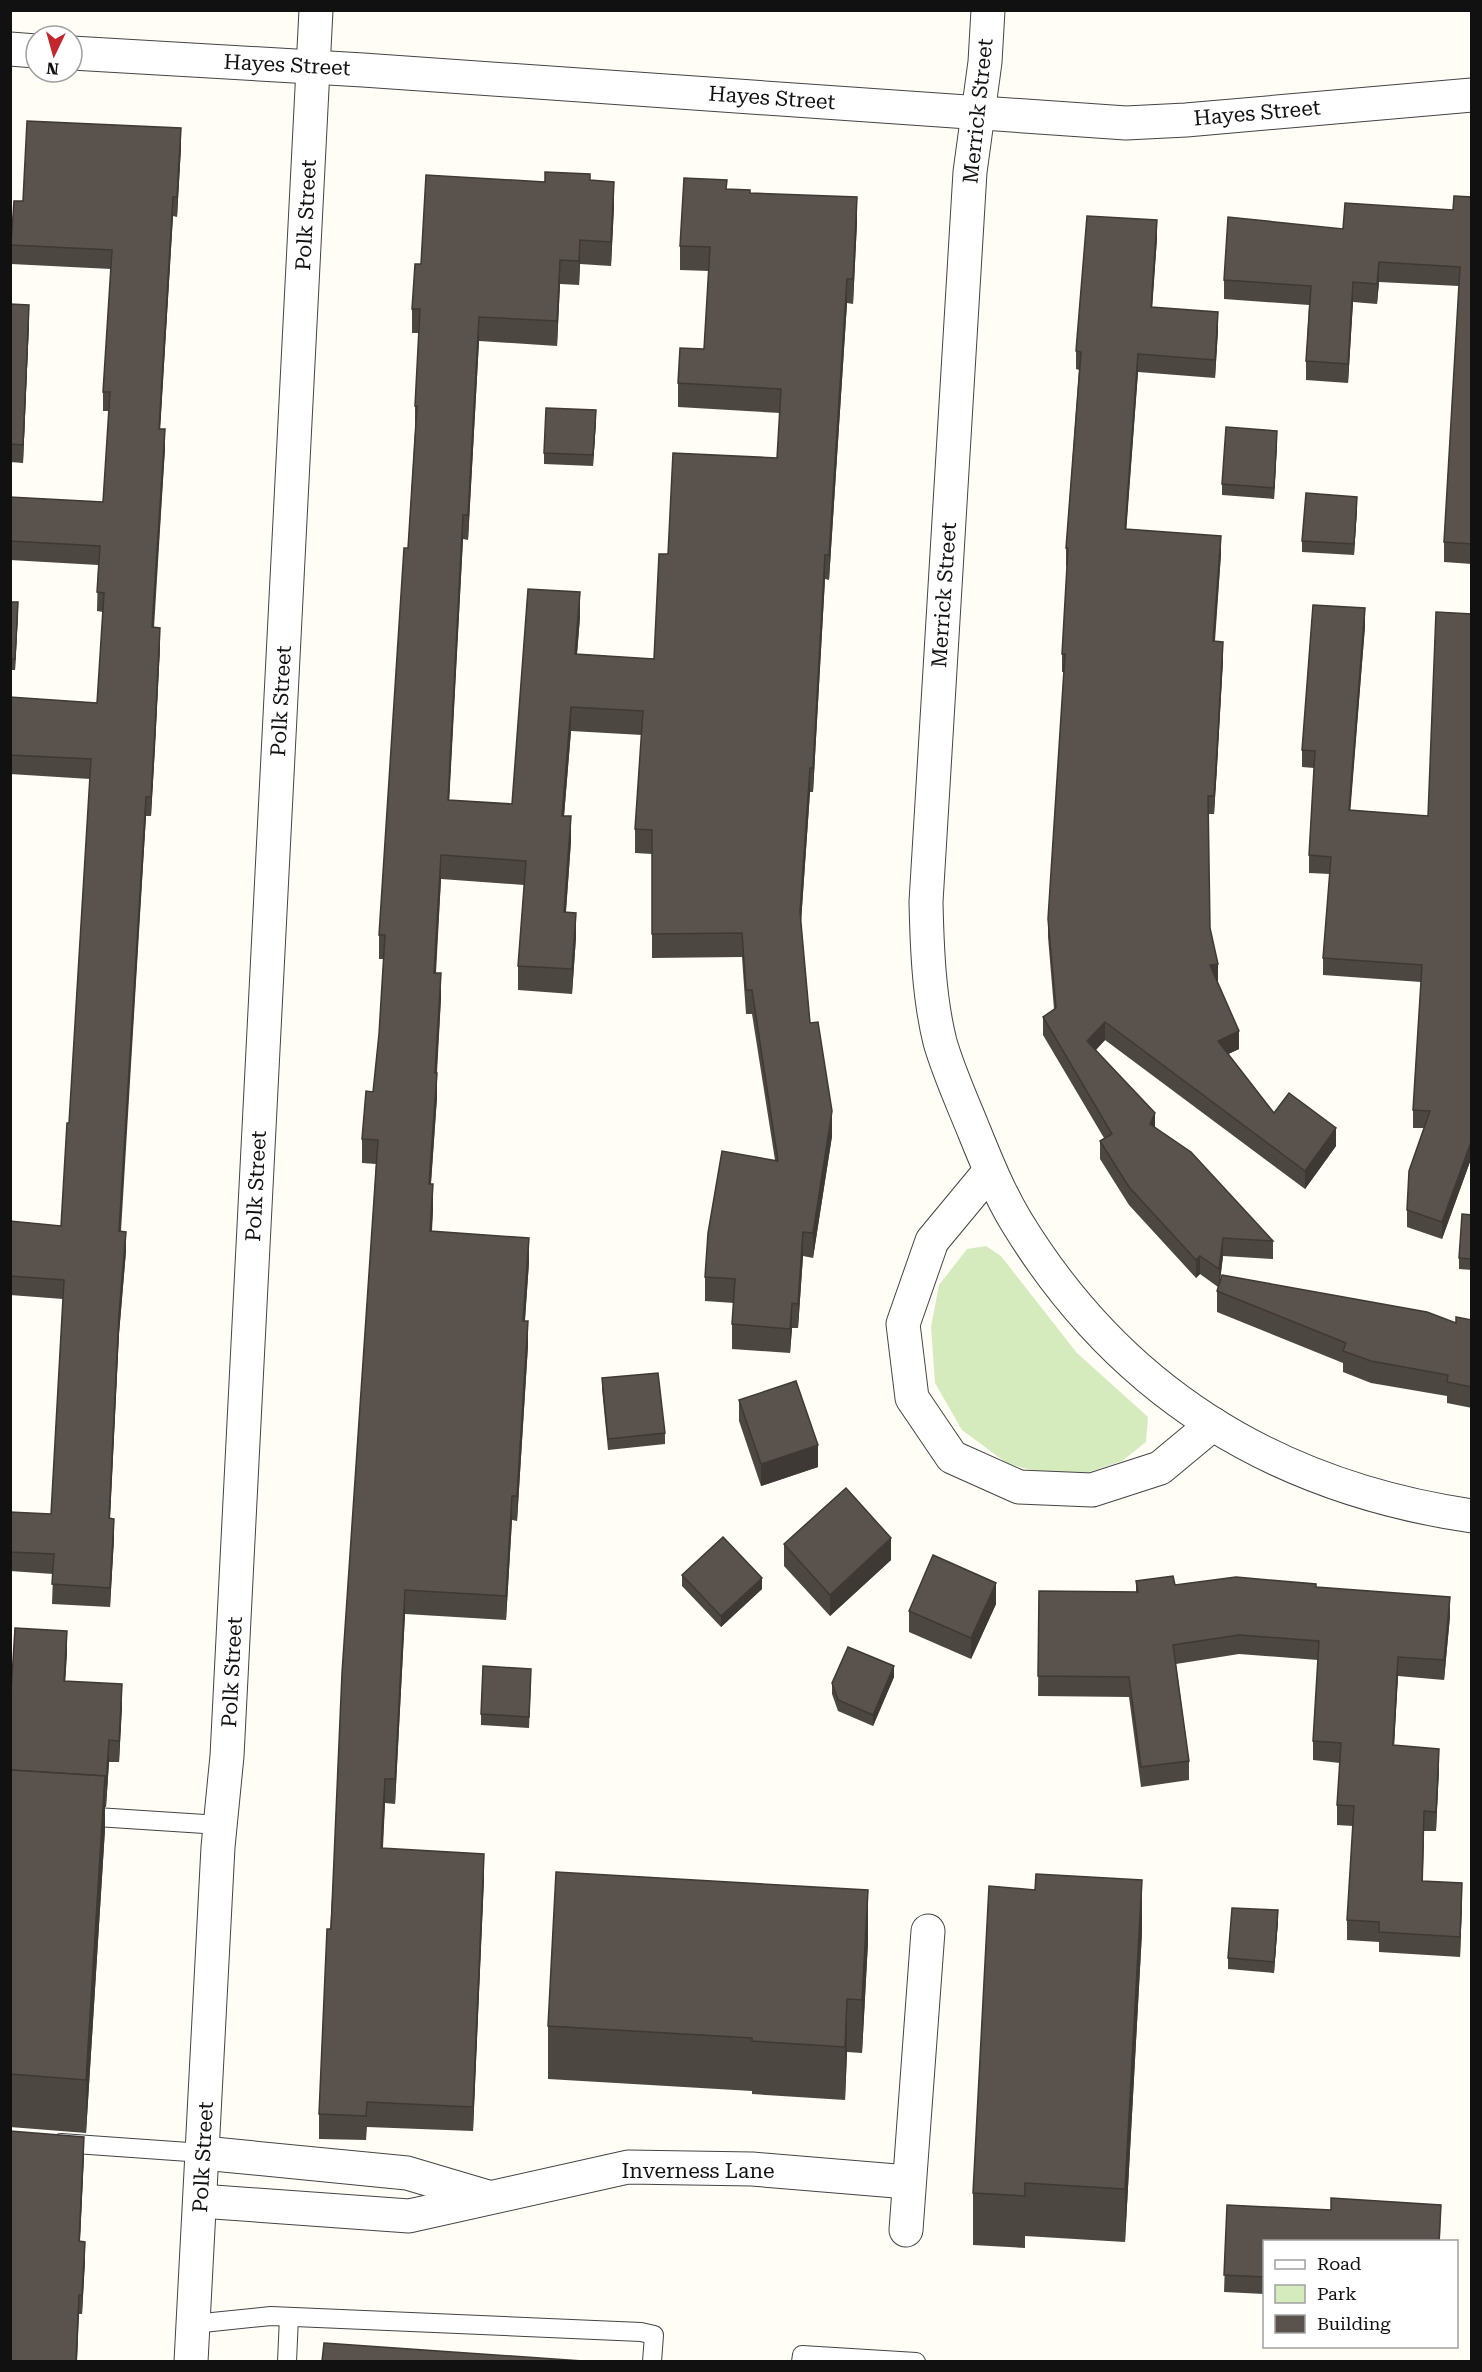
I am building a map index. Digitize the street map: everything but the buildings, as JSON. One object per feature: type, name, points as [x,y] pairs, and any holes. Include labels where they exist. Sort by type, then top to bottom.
[{"type":"street","name":"Polk Street","points":[[191,2361],[220,1825],[227,1756],[316,10]]},
{"type":"street","name":"Merrick Street","points":[[988,10],[985,62],[970,172],[926,902],[927,941],[940,1041],[990,1171],[1015,1220],[1055,1280],[1090,1322],[1143,1373],[1186,1407],[1213,1424],[1246,1444],[1294,1468],[1349,1489],[1422,1509],[1472,1516]]},
{"type":"street","name":"Hayes Street","points":[[84,54],[313,67],[1126,123],[1186,120],[1472,94]]},
{"type":"street","points":[[990,1171],[932,1241],[903,1324],[912,1398],[952,1457],[1019,1487],[1092,1490],[1160,1468],[1213,1424]]},
{"type":"street","points":[[906,2230],[928,1931]]},
{"type":"street","name":"Inverness Lane","points":[[203,2153],[407,2173],[490,2198]]},
{"type":"street","name":"Inverness Lane","points":[[200,2201],[409,2216],[628,2167],[752,2169],[908,2182]]},
{"type":"lane","points":[[68,1815],[220,1825]]},
{"type":"lane","points":[[44,2141],[203,2153]]},
{"type":"lane","points":[[193,2324],[271,2316],[641,2332],[654,2335],[652,2361]]},
{"type":"lane","points":[[286,2361],[289,2317]]},
{"type":"lane","points":[[801,2361],[802,2355],[916,2361]]},
{"type":"green space","points":[[986,1246],[1001,1256],[1077,1353],[1148,1417],[1146,1442],[1122,1461],[1083,1474],[1048,1474],[1008,1464],[962,1430],[935,1383],[931,1327],[939,1285],[967,1249]]}]
